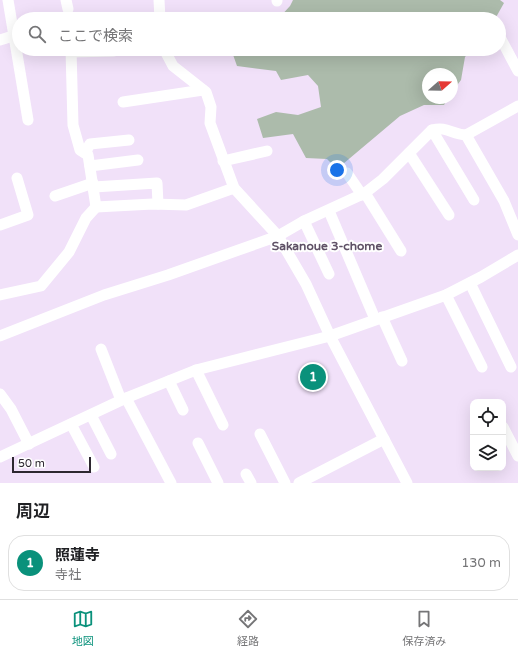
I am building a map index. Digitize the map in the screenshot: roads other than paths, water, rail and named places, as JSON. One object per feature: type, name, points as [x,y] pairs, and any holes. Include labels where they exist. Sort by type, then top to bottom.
[{"type":"street","points":[[8,0],[12,17]]},
{"type":"street","points":[[159,0],[160,12]]},
{"type":"street","points":[[0,40],[12,32]]},
{"type":"street","points":[[506,48],[518,71]]},
{"type":"street","points":[[19,56],[28,120]]},
{"type":"street","points":[[71,56],[73,125],[80,150],[88,155],[96,207]]},
{"type":"street","points":[[168,56],[173,66],[206,92],[211,107],[210,123],[234,188],[278,236],[306,284],[330,336],[407,483]]},
{"type":"street","points":[[122,102],[203,90]]},
{"type":"street","points":[[0,336],[104,295],[168,275],[278,236],[304,221],[363,194],[383,179],[432,130],[441,128],[457,134],[466,135],[518,106]]},
{"type":"street","points":[[432,130],[467,178],[474,200]]},
{"type":"street","points":[[466,135],[504,200],[518,235]]},
{"type":"street","points":[[85,153],[90,144],[129,140]]},
{"type":"street","points":[[223,161],[267,151]]},
{"type":"street","points":[[409,153],[449,215]]},
{"type":"street","points":[[90,166],[138,160]]},
{"type":"street","points":[[347,173],[363,194],[401,251]]},
{"type":"street","points":[[0,224],[28,215],[17,178]]},
{"type":"street","points":[[55,196],[93,185],[157,183],[158,204]]},
{"type":"street","points":[[0,295],[41,286],[69,252],[86,218],[96,207],[158,204],[186,205],[234,188]]},
{"type":"street","points":[[328,211],[379,318],[402,361]]},
{"type":"street","points":[[304,221],[329,274]]},
{"type":"street","points":[[0,457],[124,399],[196,370],[330,336],[446,295],[518,255]]},
{"type":"street","points":[[470,283],[511,367]]},
{"type":"street","points":[[446,295],[482,366]]},
{"type":"street","points":[[101,348],[124,399],[171,483]]},
{"type":"street","points":[[196,370],[223,426]]},
{"type":"street","points":[[169,381],[183,410]]},
{"type":"street","points":[[0,394],[11,409],[29,444]]},
{"type":"street","points":[[91,415],[111,454]]},
{"type":"street","points":[[71,424],[94,467]]},
{"type":"street","points":[[506,433],[518,456]]},
{"type":"street","points":[[260,434],[285,483]]},
{"type":"street","points":[[299,483],[384,439]]},
{"type":"street","points":[[198,443],[218,483]]},
{"type":"place","name":"照蓮寺","points":[[313,377]]},
{"type":"district","name":"Sakanoue 3-chome","points":[[327,246]]}]
